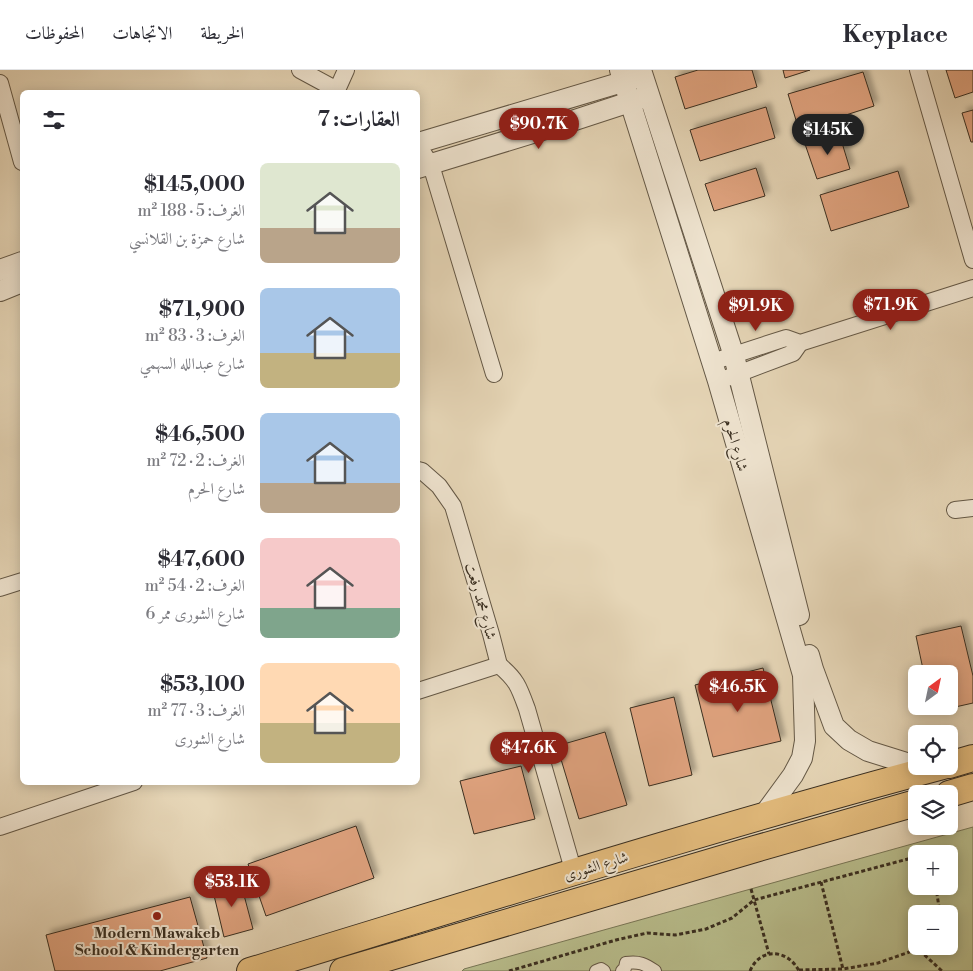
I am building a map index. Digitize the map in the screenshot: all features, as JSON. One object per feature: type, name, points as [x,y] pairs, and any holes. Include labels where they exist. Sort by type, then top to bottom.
[{"type":"main road","name":"شارع الشورى","points":[[958,761],[973,758]]},
{"type":"main road","name":"شارع الشورى","points":[[250,971],[676,841],[908,774]]},
{"type":"main road","points":[[958,791],[973,787]]},
{"type":"main road","name":"شارع الشورى","points":[[343,971],[387,964],[755,849],[908,805]]},
{"type":"street","points":[[300,70],[337,90]]},
{"type":"street","points":[[339,90],[346,70]]},
{"type":"street","points":[[918,70],[973,260]]},
{"type":"street","points":[[420,143],[622,76],[642,73]]},
{"type":"street","name":"شارع الحرم","points":[[642,73],[737,364],[813,669],[834,726],[849,740],[868,751],[908,761]]},
{"type":"street","name":"شارع الحرم","points":[[622,76],[715,372],[803,675],[805,741],[802,758],[793,775],[764,816]]},
{"type":"street","points":[[0,83],[20,155]]},
{"type":"street","points":[[424,167],[649,96]]},
{"type":"street","points":[[420,152],[494,374]]},
{"type":"street","points":[[0,270],[20,263]]},
{"type":"street","points":[[0,291],[20,283]]},
{"type":"street","points":[[715,372],[737,364],[793,353],[800,343],[973,288]]},
{"type":"street","name":"شارع محمد رفعت","points":[[420,470],[439,486],[453,506],[491,634],[498,665]]},
{"type":"street","points":[[955,510],[973,508]]},
{"type":"street","points":[[0,588],[20,582]]},
{"type":"street","points":[[420,690],[498,665],[510,674],[519,686],[527,708],[574,873]]},
{"type":"street","points":[[0,827],[125,785]]},
{"type":"street","points":[[622,971],[626,963],[636,962],[655,971]]},
{"type":"street","points":[[596,971],[601,969],[604,971]]},
{"type":"path","points":[[509,971],[616,940],[647,934],[675,935],[706,929],[732,918],[754,900],[908,859]]},
{"type":"path","points":[[821,882],[844,969]]},
{"type":"path","points":[[751,889],[769,954]]},
{"type":"path","points":[[750,971],[760,958],[769,954],[778,954],[786,957],[794,962],[799,970],[844,969],[878,963],[908,951]]},
{"type":"path","points":[[927,955],[942,971]]},
{"type":"green space","points":[[973,827],[973,971],[655,971],[637,962],[622,971],[462,971],[908,845],[908,895],[958,895],[958,845],[908,845],[944,835],[958,835],[958,831]]},
{"type":"building","points":[[698,70],[752,70],[757,87],[685,109],[675,77]]},
{"type":"building","points":[[783,70],[810,70],[785,78]]},
{"type":"building","points":[[946,70],[973,70],[973,92],[955,98]]},
{"type":"building","points":[[863,72],[874,106],[799,130],[788,94]]},
{"type":"building","points":[[766,107],[775,138],[700,161],[690,130]]},
{"type":"building","points":[[973,110],[973,142],[971,142],[962,113]]},
{"type":"building","points":[[839,133],[850,169],[817,179],[805,144]]},
{"type":"building","points":[[756,168],[765,196],[714,211],[705,184]]},
{"type":"building","points":[[898,171],[909,207],[831,231],[820,195]]},
{"type":"building","points":[[961,626],[973,676],[973,703],[958,706],[958,665],[922,665],[916,636]]},
{"type":"building","points":[[763,668],[781,741],[713,757],[695,685]]},
{"type":"building","points":[[674,697],[692,775],[649,786],[630,708]]},
{"type":"building","points":[[605,732],[627,805],[579,819],[557,746]]},
{"type":"building","points":[[521,766],[535,819],[474,834],[460,781]]},
{"type":"building","points":[[356,826],[374,878],[266,916],[248,864]]},
{"type":"building","points":[[240,880],[253,929],[224,937],[212,887]]},
{"type":"building","name":"Modern Mawakeb School & Kindergarten","points":[[190,897],[207,958],[160,971],[55,971],[46,935]]},
{"type":"place","name":"Modern Mawakeb School & Kindergarten","points":[[157,916]]}]
